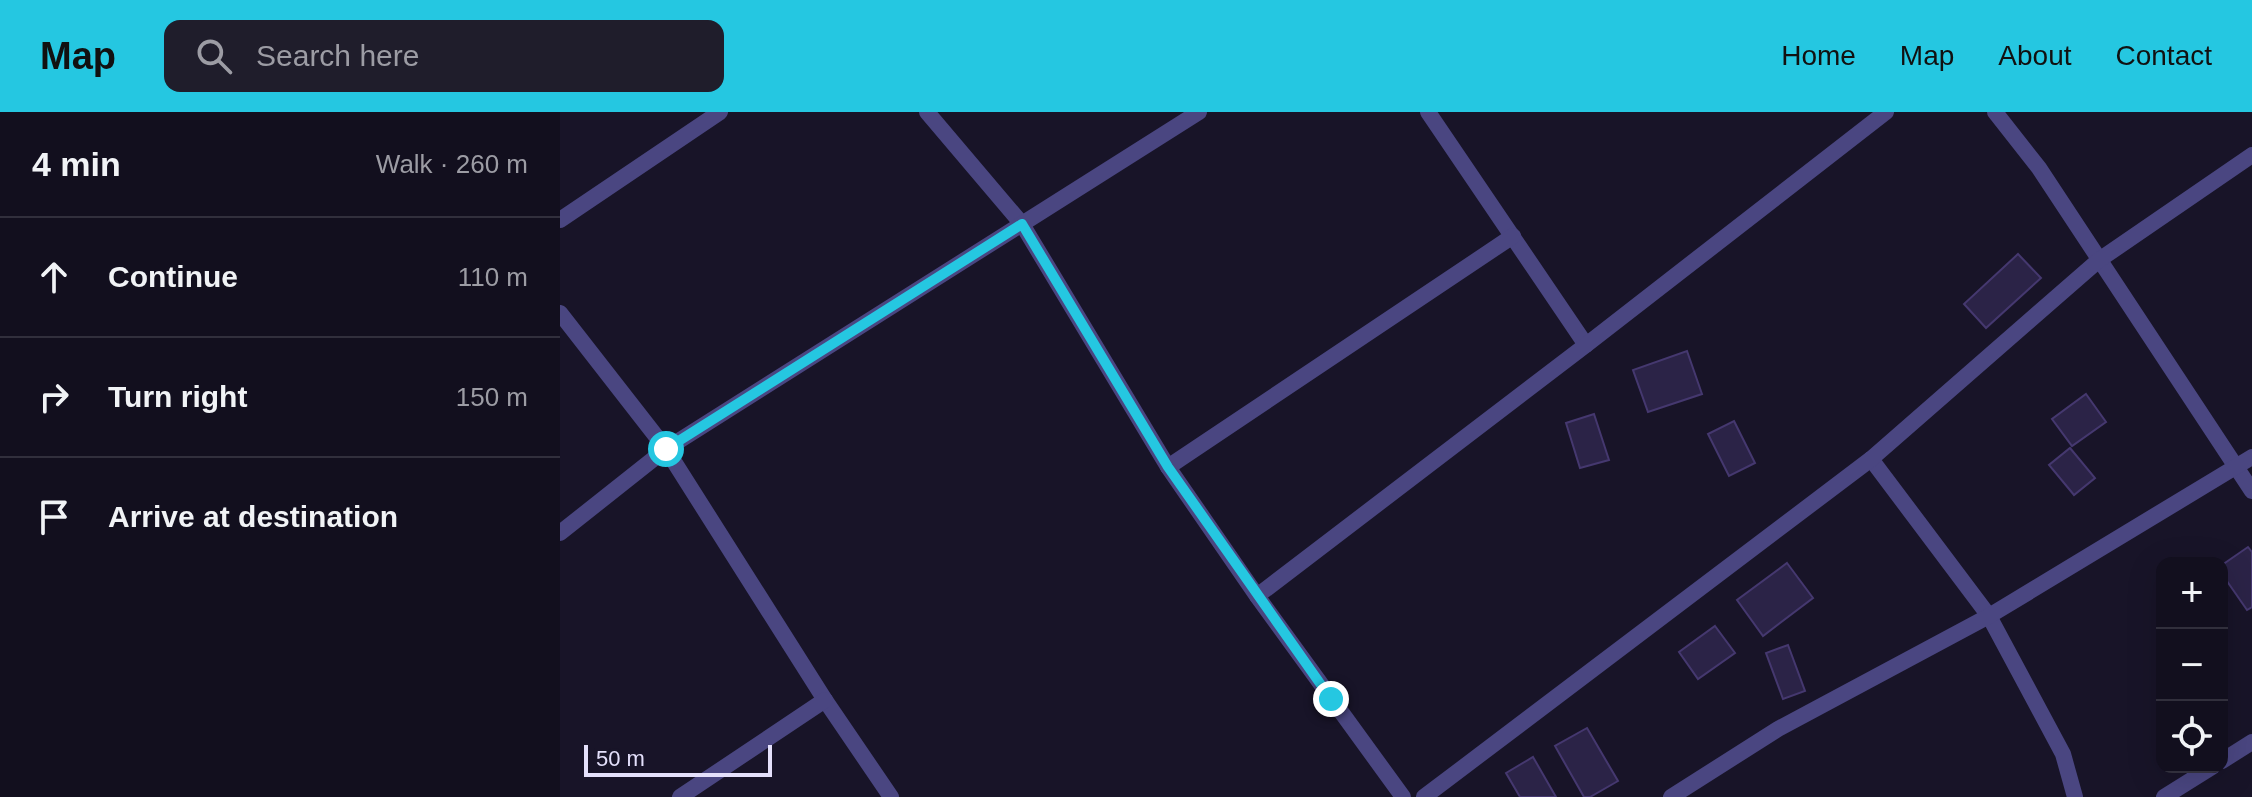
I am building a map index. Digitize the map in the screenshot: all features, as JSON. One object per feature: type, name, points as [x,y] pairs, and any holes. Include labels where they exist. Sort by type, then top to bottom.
[{"type":"street","points":[[560,220],[720,112]]},
{"type":"street","points":[[927,112],[1022,224],[1168,467],[1403,797]]},
{"type":"street","points":[[560,533],[666,449],[1199,112]]},
{"type":"street","points":[[1428,112],[1586,345]]},
{"type":"street","points":[[1257,596],[1886,112]]},
{"type":"street","points":[[1995,112],[2039,168],[2252,491]]},
{"type":"street","points":[[1424,797],[1871,459],[2099,260],[2252,155]]},
{"type":"street","points":[[1168,467],[1513,236]]},
{"type":"street","points":[[560,313],[666,449],[825,700],[891,797]]},
{"type":"street","points":[[1671,797],[1778,729],[1989,616],[2252,457]]},
{"type":"street","points":[[1871,459],[1989,616],[2063,754],[2075,797]]},
{"type":"street","points":[[680,797],[825,700]]},
{"type":"street","points":[[2228,757],[2252,742]]},
{"type":"street","points":[[2164,797],[2202,773]]},
{"type":"building","points":[[2018,254],[2041,278],[1986,328],[1964,304]]},
{"type":"building","points":[[1687,351],[1702,394],[1648,412],[1633,370]]},
{"type":"building","points":[[2086,394],[2106,422],[2072,446],[2052,419]]},
{"type":"building","points":[[1594,414],[1609,460],[1580,468],[1566,423]]},
{"type":"building","points":[[1734,421],[1755,463],[1729,476],[1708,434]]},
{"type":"building","points":[[2070,448],[2095,478],[2074,495],[2049,465]]},
{"type":"building","points":[[2248,547],[2252,552],[2252,607],[2247,610],[2228,583],[2228,561]]},
{"type":"building","points":[[1787,563],[1813,598],[1763,636],[1737,600]]},
{"type":"building","points":[[1715,626],[1735,653],[1698,679],[1679,652]]},
{"type":"building","points":[[1788,645],[1805,691],[1783,699],[1766,653]]},
{"type":"building","points":[[1587,728],[1618,781],[1590,797],[1584,797],[1555,746]]},
{"type":"building","points":[[1533,757],[1556,797],[1520,797],[1506,773]]},
{"type":"route","points":[[666,449],[1022,224],[1168,467],[1331,699]]}]
